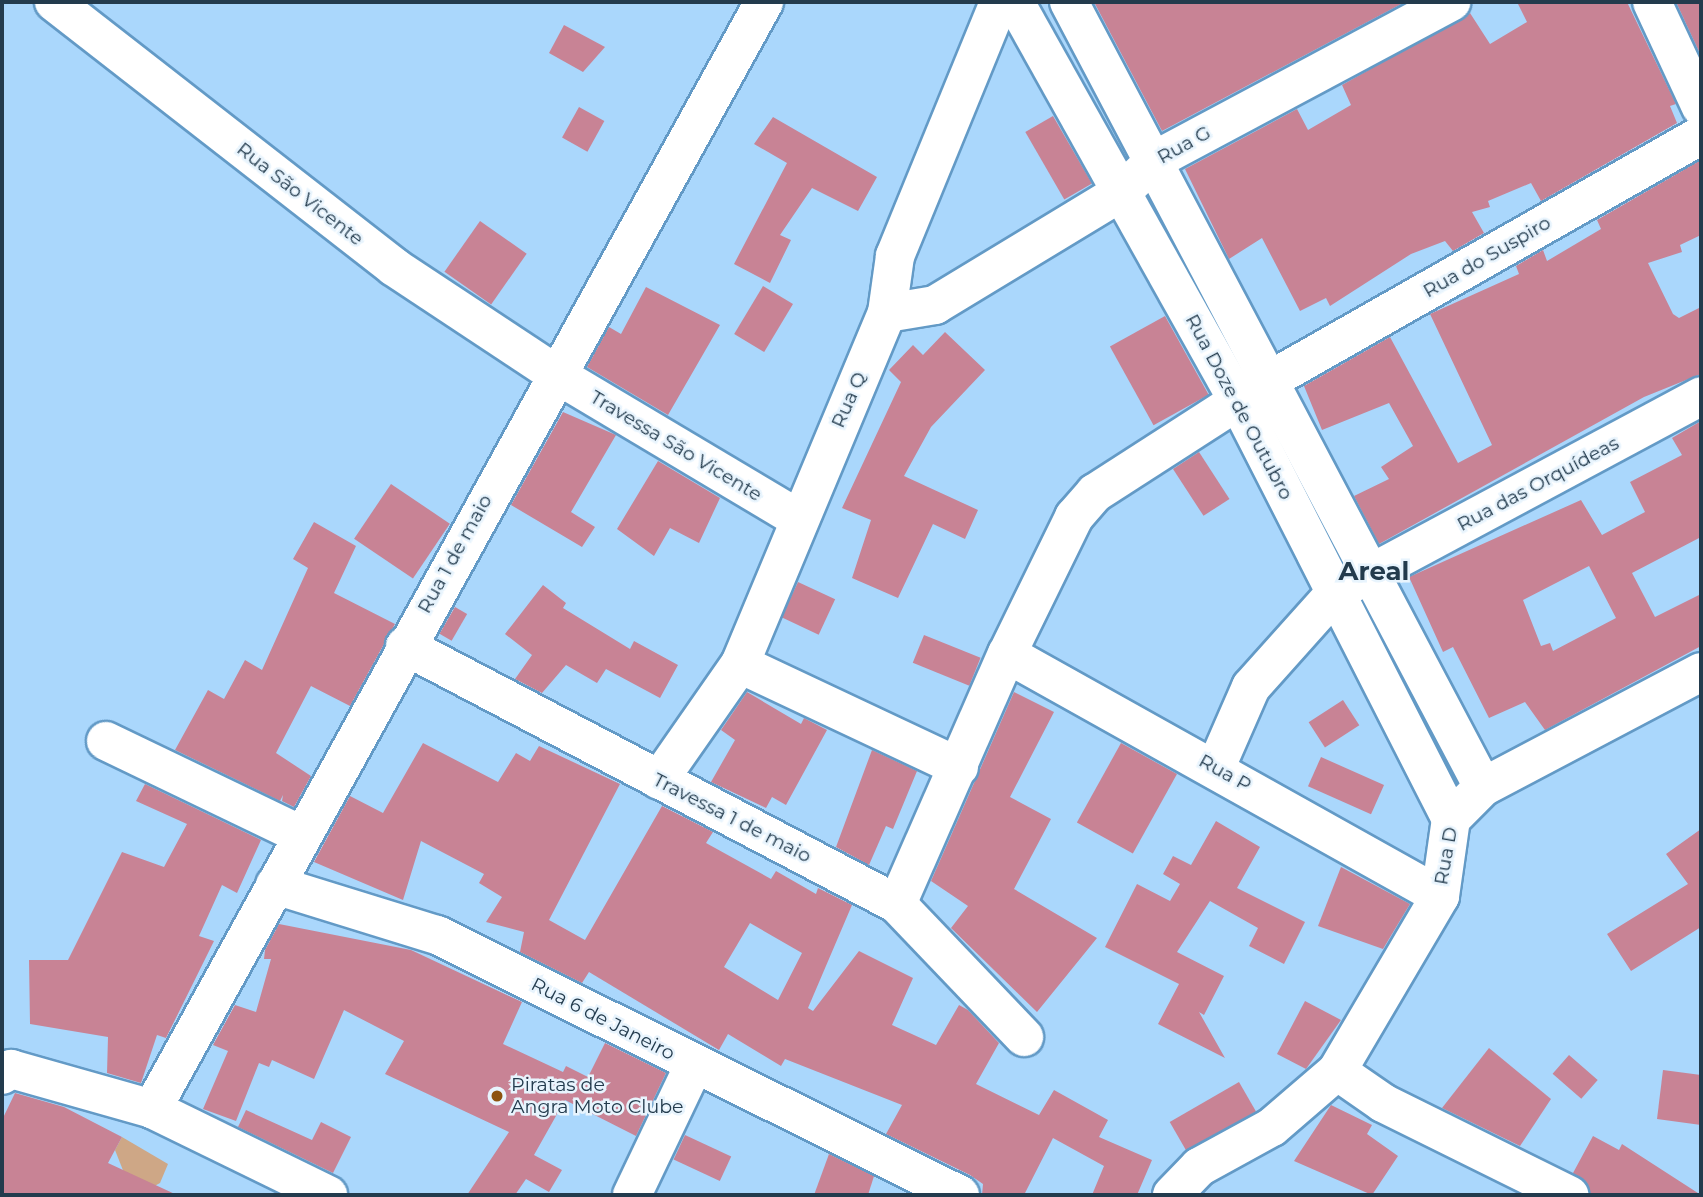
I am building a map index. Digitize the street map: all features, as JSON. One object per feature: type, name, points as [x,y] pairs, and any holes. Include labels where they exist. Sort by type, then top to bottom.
[{"type":"street","name":"Rua São Vicente","points":[[54,2],[394,267],[554,373]]},
{"type":"street","name":"Rua 1 de maio","points":[[152,1110],[554,373],[764,2]]},
{"type":"street","name":"Rua Q","points":[[659,780],[740,664],[797,518],[887,313],[895,256],[999,2]]},
{"type":"street","name":"Rua Doze de Outubro","points":[[1015,2],[1238,401],[1451,819]]},
{"type":"street","points":[[1069,2],[1374,572],[1483,788]]},
{"type":"street","name":"Rua G","points":[[887,313],[935,305],[1123,191],[1155,160],[1451,2]]},
{"type":"street","points":[[1652,2],[1701,107]]},
{"type":"street","name":"Rua do Suspiro","points":[[1272,379],[1701,135]]},
{"type":"street","name":"Travessa São Vicente","points":[[554,373],[797,518]]},
{"type":"street","points":[[897,904],[1007,654],[1074,517],[1096,494],[1272,379]]},
{"type":"street","name":"Rua das Orquídeas","points":[[1336,592],[1701,396]]},
{"type":"street","points":[[1216,767],[1251,687],[1336,592]]},
{"type":"street","name":"Travessa 1 de maio","points":[[405,646],[897,904],[1024,1037]]},
{"type":"street","name":"Rua P","points":[[1007,654],[1216,767],[1440,896]]},
{"type":"street","points":[[740,664],[959,768]]},
{"type":"street","name":"Rua D","points":[[1337,1071],[1440,896],[1451,819],[1483,788],[1701,672]]},
{"type":"street","points":[[106,741],[301,835]]},
{"type":"street","name":"Rua 6 de Janeiro","points":[[275,885],[437,935],[943,1192]]},
{"type":"street","points":[[632,1195],[694,1065]]},
{"type":"street","points":[[2,1075],[11,1069],[152,1110],[328,1195]]},
{"type":"street","points":[[1172,1195],[1199,1167],[1272,1127],[1337,1071],[1383,1102],[1569,1195]]},
{"type":"shaded area","points":[[122,1137],[168,1164],[160,1183],[142,1193],[126,1178],[115,1150]]},
{"type":"building","points":[[1094,2],[1405,2],[1162,131]]},
{"type":"building","points":[[1517,2],[1627,2],[1676,104],[1670,106],[1677,123],[1541,201],[1531,183],[1488,201],[1490,207],[1472,212],[1484,233],[1453,251],[1445,241],[1411,254],[1330,306],[1326,298],[1300,311],[1262,238],[1229,259],[1185,169],[1297,109],[1308,130],[1351,105],[1342,85],[1470,13],[1490,44],[1527,22]]},
{"type":"building","points":[[1676,2],[1701,2],[1701,56]]},
{"type":"building","points":[[564,25],[605,47],[583,72],[549,53]]},
{"type":"building","points":[[579,107],[604,121],[587,152],[562,138]]},
{"type":"building","points":[[1053,116],[1092,184],[1064,200],[1025,132]]},
{"type":"building","points":[[773,117],[877,177],[858,211],[812,188],[780,235],[791,240],[770,283],[734,264],[787,163],[754,144]]},
{"type":"building","points":[[1701,160],[1701,235],[1680,245],[1682,252],[1648,263],[1673,314],[1679,318],[1701,307],[1701,374],[1644,397],[1379,544],[1354,496],[1389,479],[1381,467],[1413,446],[1389,403],[1322,430],[1304,386],[1390,337],[1458,463],[1492,445],[1430,314],[1519,274],[1516,266],[1543,250],[1547,261],[1601,229],[1597,220]]},
{"type":"building","points":[[480,221],[527,254],[491,304],[444,272]]},
{"type":"building","points":[[763,286],[793,304],[764,352],[734,334]]},
{"type":"building","points":[[646,287],[720,325],[668,415],[587,367],[609,327],[621,334]]},
{"type":"building","points":[[1165,316],[1209,395],[1154,425],[1110,347]]},
{"type":"building","points":[[945,332],[985,370],[931,427],[904,476],[978,510],[965,539],[933,524],[898,598],[852,578],[871,520],[842,508],[901,382],[889,370],[913,345],[923,355]]},
{"type":"building","points":[[563,412],[616,435],[571,512],[595,527],[582,547],[511,505]]},
{"type":"building","points":[[1701,421],[1701,537],[1632,573],[1655,617],[1701,594],[1701,646],[1545,730],[1525,702],[1489,718],[1453,647],[1443,652],[1409,577],[1581,500],[1602,535],[1645,512],[1630,482],[1682,455],[1672,438]],"holes":[[[1589,566],[1616,618],[1553,651],[1550,643],[1541,646],[1523,600]]]},
{"type":"building","points":[[1199,452],[1229,499],[1204,516],[1173,469]]},
{"type":"building","points":[[658,461],[720,498],[699,543],[670,528],[654,556],[617,529]]},
{"type":"building","points":[[391,484],[450,524],[413,578],[354,539]]},
{"type":"building","points":[[314,522],[356,546],[334,593],[395,624],[350,706],[311,686],[276,753],[311,776],[294,807],[282,801],[283,795],[280,801],[175,750],[208,690],[224,699],[245,660],[262,670],[308,568],[293,559]]},
{"type":"building","points":[[798,582],[835,599],[819,635],[782,617]]},
{"type":"building","points":[[543,585],[566,603],[563,608],[630,649],[634,641],[678,665],[660,698],[606,669],[597,683],[566,665],[542,693],[515,679],[532,655],[505,634]]},
{"type":"building","points":[[455,607],[467,614],[452,641],[440,634]]},
{"type":"building","points":[[924,635],[981,658],[969,686],[913,663]]},
{"type":"building","points":[[747,692],[801,724],[804,718],[827,730],[786,805],[772,797],[766,808],[711,782],[735,740],[721,730]]},
{"type":"building","points":[[1014,692],[1054,712],[1010,797],[1051,819],[1014,889],[1097,938],[1037,1012],[951,928],[968,906],[931,881]]},
{"type":"building","points":[[1343,700],[1359,725],[1325,747],[1309,722]]},
{"type":"building","points":[[423,743],[498,782],[516,753],[530,761],[539,746],[620,784],[549,920],[585,940],[662,806],[713,832],[706,843],[771,879],[776,871],[816,894],[818,888],[852,905],[808,1008],[813,1011],[859,951],[913,978],[892,1025],[936,1045],[959,1005],[968,1010],[999,1043],[976,1084],[1039,1115],[1054,1090],[1108,1120],[1099,1137],[1152,1160],[1137,1195],[1092,1195],[1104,1166],[1053,1138],[1024,1195],[982,1195],[983,1184],[970,1175],[886,1134],[902,1105],[785,1059],[781,1066],[728,1034],[719,1050],[589,972],[582,983],[520,952],[524,932],[486,922],[502,897],[479,883],[484,874],[421,841],[403,900],[314,862],[350,796],[383,813]],"holes":[[[750,923],[802,953],[778,1000],[724,967]]]},
{"type":"building","points":[[1121,743],[1177,774],[1133,854],[1077,823]]},
{"type":"building","points":[[872,750],[917,771],[893,829],[886,826],[869,865],[836,847]]},
{"type":"building","points":[[1321,757],[1384,785],[1371,814],[1308,786]]},
{"type":"building","points":[[145,784],[261,840],[237,893],[222,885],[199,936],[214,941],[166,1038],[157,1035],[141,1083],[107,1073],[108,1037],[30,1024],[29,960],[68,960],[122,852],[164,867],[187,824],[136,801]]},
{"type":"building","points":[[1216,821],[1260,847],[1237,888],[1305,922],[1284,964],[1249,946],[1258,928],[1210,901],[1177,952],[1224,976],[1204,1015],[1199,1012],[1225,1058],[1158,1024],[1179,984],[1105,947],[1137,884],[1170,901],[1180,884],[1163,874],[1173,856],[1191,865]]},
{"type":"building","points":[[1701,829],[1701,927],[1631,971],[1607,934],[1688,884],[1666,854]]},
{"type":"building","points":[[1341,867],[1410,904],[1383,949],[1318,926]]},
{"type":"building","points":[[279,924],[411,950],[522,1002],[503,1044],[563,1072],[566,1066],[588,1077],[605,1043],[666,1073],[636,1136],[565,1100],[534,1155],[562,1170],[549,1192],[526,1179],[515,1195],[467,1195],[509,1132],[385,1074],[404,1041],[344,1010],[314,1079],[272,1060],[269,1067],[259,1063],[236,1121],[203,1109],[228,1051],[213,1045],[235,1005],[256,1012],[271,959],[264,959],[265,950]]},
{"type":"building","points":[[1305,1001],[1341,1020],[1306,1069],[1277,1054]]},
{"type":"building","points":[[1489,1048],[1551,1099],[1520,1146],[1442,1108]]},
{"type":"building","points":[[1569,1055],[1598,1080],[1581,1099],[1553,1074]]},
{"type":"building","points":[[1663,1070],[1701,1075],[1701,1125],[1657,1119]]},
{"type":"building","points":[[1239,1082],[1256,1111],[1187,1151],[1170,1122]]},
{"type":"building","points":[[15,1093],[64,1107],[122,1137],[108,1163],[177,1195],[2,1195],[2,1120]]},
{"type":"building","points":[[1331,1105],[1372,1125],[1367,1134],[1398,1156],[1372,1195],[1294,1161]]},
{"type":"building","points":[[246,1110],[312,1140],[321,1122],[351,1137],[333,1173],[238,1127]]},
{"type":"building","points":[[685,1135],[731,1157],[720,1181],[674,1159]]},
{"type":"building","points":[[1593,1136],[1619,1150],[1622,1144],[1701,1195],[1591,1194],[1573,1173]]},
{"type":"building","points":[[829,1154],[874,1176],[868,1195],[814,1195]]},
{"type":"place","name":"Piratas de Angra Moto Clube","points":[[497,1096]]},
{"type":"district","name":"Areal","points":[[1374,572]]}]
